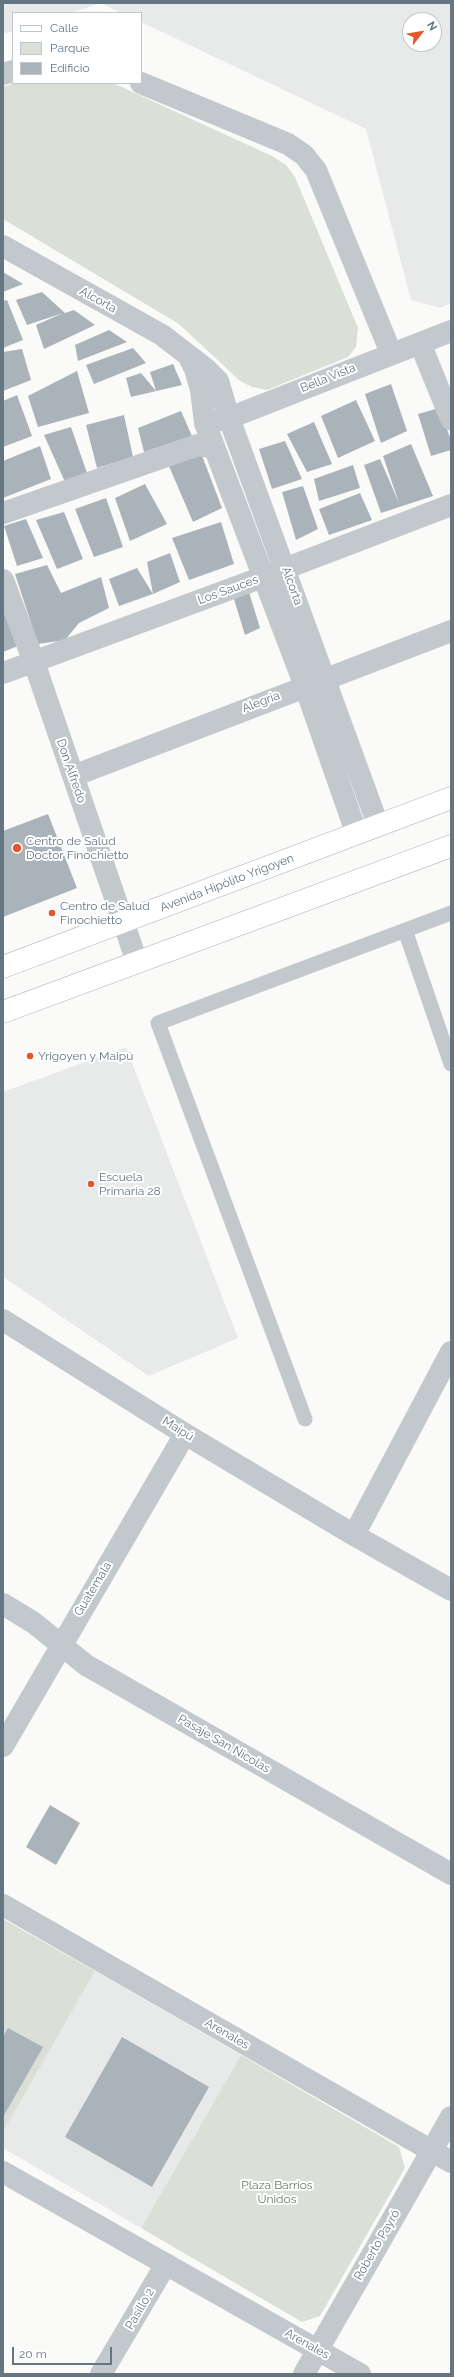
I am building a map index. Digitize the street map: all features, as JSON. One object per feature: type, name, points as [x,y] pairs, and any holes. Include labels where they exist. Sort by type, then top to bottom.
[{"type":"main road","name":"Avenida Hipólito Yrigoyen","points":[[3,968],[122,924],[356,832],[451,798]]},
{"type":"main road","points":[[3,1012],[451,846]]},
{"type":"street","points":[[142,83],[288,144],[304,155],[316,170],[391,353]]},
{"type":"street","name":"Alcorta","points":[[3,246],[162,335],[206,369],[218,381],[229,418],[285,568],[314,682],[356,832]]},
{"type":"street","name":"Bella Vista","points":[[205,423],[229,418],[391,353],[451,331]]},
{"type":"street","points":[[420,343],[451,419]]},
{"type":"street","name":"Alcorta","points":[[190,358],[196,369],[201,390],[205,423],[263,577],[314,682],[378,825]]},
{"type":"street","points":[[3,513],[198,445],[214,448]]},
{"type":"street","name":"Los Sauces","points":[[3,673],[263,577],[451,505]]},
{"type":"street","name":"Don Alfredo","points":[[3,580],[34,662],[122,924],[137,962]]},
{"type":"street","name":"Alegria","points":[[73,776],[314,682],[451,631]]},
{"type":"street","name":"Maipú","points":[[3,1320],[185,1434],[354,1535],[451,1590]]},
{"type":"street","points":[[354,1535],[451,1352]]},
{"type":"street","name":"Guatemala","points":[[3,1746],[61,1644],[185,1434]]},
{"type":"street","name":"Pasaje San Nicolas","points":[[3,1604],[34,1623],[86,1665],[451,1874]]},
{"type":"street","name":"Arenales","points":[[3,1905],[431,2152],[451,2162]]},
{"type":"street","name":"Roberto Payró","points":[[304,2374],[451,2117]]},
{"type":"street","name":"Arenales","points":[[4,2175],[166,2264],[360,2374]]},
{"type":"street","name":"Pasillo 2","points":[[101,2374],[166,2264]]},
{"type":"lane","points":[[305,1420],[158,1022],[451,913]]},
{"type":"lane","points":[[404,930],[451,1064]]},
{"type":"shaded area","points":[[3,3],[101,3],[73,12],[12,12],[12,31],[3,34]]},
{"type":"shaded area","points":[[101,3],[451,3],[451,303],[440,308],[411,300],[366,129],[142,22],[142,12],[119,12]]},
{"type":"shaded area","name":"Escuela Primaria 28","points":[[126,1047],[238,1338],[149,1376],[3,1277],[3,1092]]},
{"type":"shaded area","points":[[95,1971],[241,2055],[141,2228],[3,2148],[3,2132]]},
{"type":"green space","points":[[12,84],[115,84],[272,156],[286,165],[295,177],[358,328],[356,347],[348,357],[267,390],[252,387],[240,381],[179,324],[3,219],[3,87]]},
{"type":"green space","points":[[3,1919],[95,1971],[3,2132]]},
{"type":"green space","name":"Plaza Barrios Unidos","points":[[241,2055],[399,2147],[405,2168],[320,2316],[302,2322],[141,2228]]},
{"type":"building","points":[[3,272],[23,284],[3,292]]},
{"type":"building","points":[[42,292],[65,313],[74,310],[95,325],[44,349],[36,325],[63,313],[27,325],[16,300]]},
{"type":"building","points":[[7,300],[23,340],[3,348],[3,301]]},
{"type":"building","points":[[109,330],[127,342],[78,361],[75,345]]},
{"type":"building","points":[[133,348],[146,363],[94,384],[86,365]]},
{"type":"building","points":[[22,349],[31,380],[3,391],[3,352]]},
{"type":"building","points":[[173,364],[182,385],[131,397],[126,378],[141,373],[156,391],[150,372]]},
{"type":"building","points":[[77,371],[89,413],[38,427],[28,396]]},
{"type":"building","points":[[391,384],[407,431],[381,443],[365,394]]},
{"type":"building","points":[[17,395],[32,436],[3,447],[3,401]]},
{"type":"building","points":[[356,400],[375,441],[338,458],[321,416]]},
{"type":"building","points":[[439,408],[451,440],[451,450],[431,456],[418,414]]},
{"type":"building","points":[[181,411],[192,436],[144,452],[138,428]]},
{"type":"building","points":[[124,415],[133,457],[97,468],[86,425]]},
{"type":"building","points":[[314,422],[332,464],[307,472],[287,434]]},
{"type":"building","points":[[71,427],[87,473],[65,482],[44,435]]},
{"type":"building","points":[[285,441],[302,479],[272,489],[259,449]]},
{"type":"building","points":[[411,444],[433,496],[381,513],[364,465],[380,459],[399,503],[383,456]]},
{"type":"building","points":[[198,445],[222,508],[193,522],[165,457]]},
{"type":"building","points":[[40,446],[51,479],[3,498],[3,461]]},
{"type":"building","points":[[353,465],[360,488],[319,501],[314,479]]},
{"type":"building","points":[[145,484],[167,524],[130,541],[115,498]]},
{"type":"building","points":[[303,486],[318,529],[296,540],[282,492]]},
{"type":"building","points":[[360,493],[372,520],[329,535],[319,509]]},
{"type":"building","points":[[106,498],[123,547],[94,557],[75,509]]},
{"type":"building","points":[[64,512],[83,559],[57,569],[36,520]]},
{"type":"building","points":[[26,519],[43,558],[17,566],[4,526]]},
{"type":"building","points":[[221,522],[234,564],[189,580],[172,538]]},
{"type":"building","points":[[170,553],[180,582],[153,594],[147,562]]},
{"type":"building","points":[[47,565],[61,593],[101,577],[109,608],[79,623],[65,640],[38,644],[15,574]]},
{"type":"building","points":[[137,568],[153,594],[119,606],[109,579]]},
{"type":"building","points":[[248,589],[260,628],[245,635],[233,596]]},
{"type":"building","points":[[3,608],[18,646],[3,652]]},
{"type":"building","points":[[48,814],[77,888],[3,917],[3,831]]},
{"type":"building","points":[[50,1805],[80,1823],[56,1865],[26,1847]]},
{"type":"building","points":[[8,2028],[43,2047],[3,2117],[3,2037]]},
{"type":"building","points":[[122,2037],[209,2087],[152,2187],[65,2137]]},
{"type":"place","name":"Centro de Salud Doctor Finochietto","points":[[17,848]]},
{"type":"place","name":"Centro de Salud Finochietto","points":[[52,913]]},
{"type":"place","name":"Yrigoyen y Maipú","points":[[30,1056]]},
{"type":"place","name":"Escuela Primaria 28","points":[[91,1184]]}]
